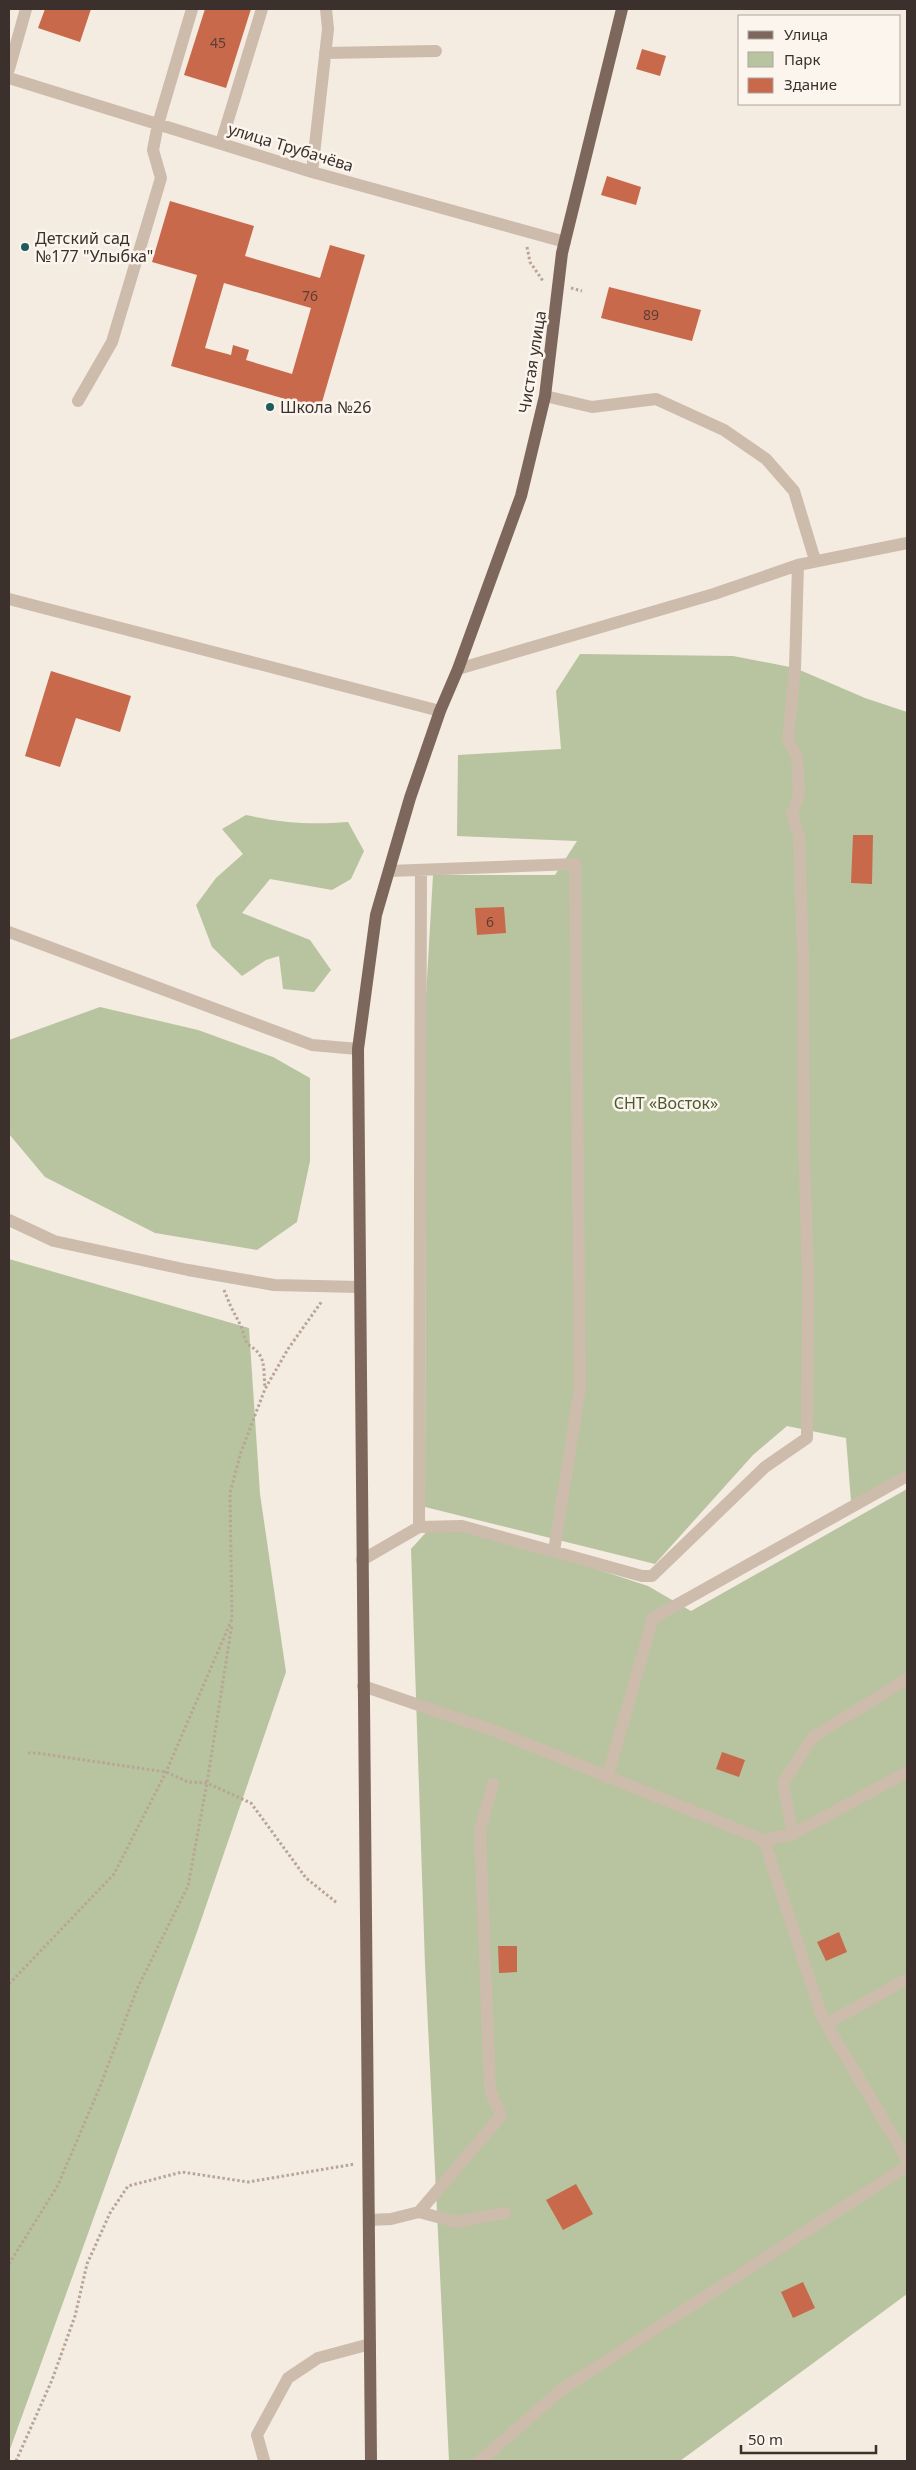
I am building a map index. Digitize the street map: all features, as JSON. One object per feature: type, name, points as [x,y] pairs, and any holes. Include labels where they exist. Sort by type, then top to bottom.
[{"type":"main road","name":"Чистая улица","points":[[372,2461],[358,1049],[376,915],[388,871],[410,798],[440,710],[458,669],[521,496],[545,396],[565,242],[622,9]]},
{"type":"street","points":[[9,69],[26,9]]},
{"type":"street","points":[[78,401],[112,342],[161,178],[153,150],[158,124],[192,9]]},
{"type":"street","points":[[221,143],[262,9]]},
{"type":"street","points":[[312,172],[328,29],[326,9]]},
{"type":"street","points":[[325,54],[436,51]]},
{"type":"street","name":"улица Трубачёва","points":[[9,78],[312,172],[565,242]]},
{"type":"street","points":[[545,396],[592,407],[656,399],[724,430],[766,459],[794,492],[815,560]]},
{"type":"street","points":[[458,669],[714,594],[815,560],[907,543]]},
{"type":"street","points":[[362,1560],[419,1527],[462,1526],[642,1576],[652,1576],[766,1467],[806,1438],[808,1277],[804,1145],[803,954],[799,836],[792,814],[799,795],[797,758],[788,740],[794,668],[798,565]]},
{"type":"street","points":[[9,599],[440,710]]},
{"type":"street","points":[[388,871],[575,864],[580,1387],[554,1551]]},
{"type":"street","points":[[419,1527],[421,870]]},
{"type":"street","points":[[9,932],[312,1045],[358,1049]]},
{"type":"street","points":[[9,1220],[54,1241],[225,1276],[274,1285],[330,1288],[359,1287]]},
{"type":"street","points":[[607,1778],[653,1618],[907,1476]]},
{"type":"street","points":[[793,1834],[784,1783],[813,1737],[907,1678]]},
{"type":"street","points":[[363,1686],[495,1731],[764,1840],[793,1834],[907,1772]]},
{"type":"street","points":[[419,2212],[501,2116],[490,2090],[488,1996],[480,1830],[492,1784]]},
{"type":"street","points":[[764,1840],[826,2024],[907,2158]]},
{"type":"street","points":[[826,2024],[907,1979]]},
{"type":"street","points":[[480,2461],[561,2390],[907,2166]]},
{"type":"street","points":[[369,2220],[391,2219],[419,2212],[456,2222],[505,2213]]},
{"type":"street","points":[[264,2460],[257,2436],[288,2378],[318,2358],[370,2344]]},
{"type":"path","points":[[225,1276],[224,1294],[241,1326],[246,1344],[258,1350],[263,1362],[265,1389]]},
{"type":"path","points":[[9,2264],[58,2185],[99,2089],[136,1989],[188,1886],[207,1783],[232,1619],[230,1493],[241,1452],[265,1389],[288,1349],[330,1288]]},
{"type":"path","points":[[9,1984],[114,1874],[166,1772],[232,1619]]},
{"type":"path","points":[[28,1753],[166,1772],[188,1782],[207,1783],[251,1803],[306,1878],[337,1903]]},
{"type":"path","points":[[16,2461],[52,2380],[72,2325],[87,2264],[110,2213],[128,2186],[182,2172],[248,2182],[368,2162]]},
{"type":"green space","name":"СНТ «Восток»","points":[[580,654],[733,656],[795,668],[865,698],[907,712],[907,1471],[851,1501],[846,1438],[787,1426],[753,1455],[655,1564],[425,1507],[426,996],[433,875],[555,875],[577,841],[457,836],[458,755],[561,749],[556,691]]},
{"type":"green space","points":[[246,815],[297,823],[348,822],[364,851],[351,879],[332,890],[270,879],[242,913],[310,940],[331,970],[314,992],[283,989],[279,956],[266,960],[242,976],[212,947],[196,905],[216,878],[243,854],[222,829]]},
{"type":"green space","points":[[100,1007],[198,1030],[273,1057],[310,1078],[310,1161],[297,1222],[257,1250],[155,1233],[45,1177],[9,1134],[9,1040]]},
{"type":"green space","points":[[9,1259],[249,1328],[260,1494],[286,1672],[197,1932],[9,2452]]},
{"type":"green space","points":[[907,1489],[907,2294],[680,2461],[449,2461],[425,1964],[411,1549],[430,1528],[471,1528],[648,1586],[691,1611]]},
{"type":"building","points":[[45,9],[91,9],[80,42],[38,28]]},
{"type":"building","points":[[205,9],[251,9],[226,88],[184,75]]},
{"type":"building","points":[[642,49],[666,56],[660,76],[636,69]]},
{"type":"building","points":[[607,176],[641,187],[636,205],[601,195]]},
{"type":"building","points":[[170,201],[254,226],[245,256],[320,278],[330,245],[365,255],[320,409],[171,366],[197,275],[152,262]],"holes":[[[224,283],[311,308],[292,374],[246,360],[249,350],[233,345],[231,355],[205,348]]]},
{"type":"building","points":[[609,287],[701,310],[692,341],[601,318]]},
{"type":"building","points":[[51,671],[131,696],[120,732],[76,718],[60,767],[25,756]]},
{"type":"building","points":[[853,835],[873,835],[872,884],[851,883]]},
{"type":"building","points":[[504,907],[506,933],[477,935],[475,908]]},
{"type":"building","points":[[722,1752],[745,1760],[739,1777],[716,1769]]},
{"type":"building","points":[[839,1932],[847,1952],[826,1961],[817,1942]]},
{"type":"building","points":[[498,1946],[517,1946],[517,1972],[499,1973]]},
{"type":"building","points":[[576,2184],[593,2214],[563,2230],[546,2200]]},
{"type":"building","points":[[803,2282],[815,2308],[793,2318],[781,2292]]},
{"type":"place","name":"Детский сад №177 \"Улыбка\"","points":[[25,247]]},
{"type":"place","name":"Школа №26","points":[[270,407]]}]
